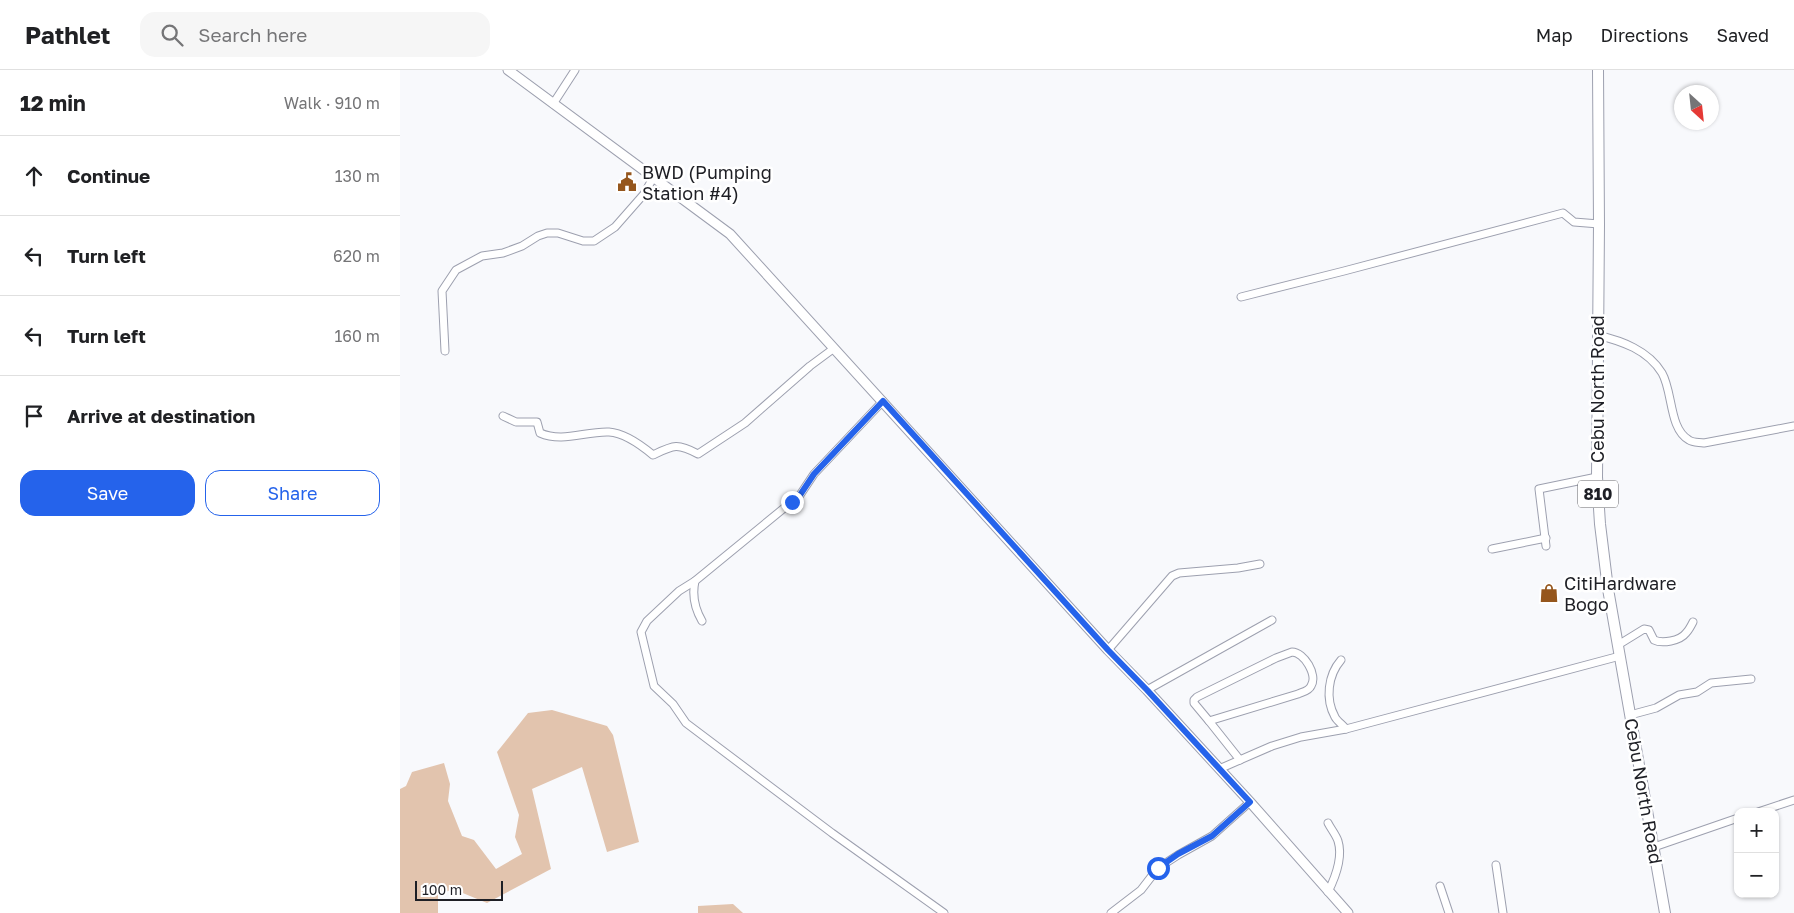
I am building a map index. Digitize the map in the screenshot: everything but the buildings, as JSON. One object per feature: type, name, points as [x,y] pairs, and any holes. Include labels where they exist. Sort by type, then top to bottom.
[{"type":"highway","name":"Cebu North Road","points":[[1598,70],[1597,477],[1604,560],[1641,785],[1654,846],[1665,913]]},
{"type":"main road","points":[[508,70],[730,234],[1108,650],[1250,802],[1348,913]]},
{"type":"street","points":[[553,104],[574,70]]},
{"type":"street","points":[[445,351],[442,291],[456,270],[482,256],[503,253],[547,233],[558,233],[583,241],[594,241],[615,227],[644,194],[653,178]]},
{"type":"street","points":[[1241,296],[1344,271],[1563,213],[1574,222],[1599,224]]},
{"type":"street","points":[[1597,334],[1620,340],[1647,355],[1662,374],[1681,435],[1690,442],[1704,442],[1794,426]]},
{"type":"street","points":[[503,416],[516,422],[537,422],[540,433],[550,437],[610,432],[634,441],[653,455],[669,448],[682,446],[698,454],[745,423],[810,366],[833,349]]},
{"type":"street","points":[[883,401],[814,474],[800,495],[695,581],[679,591],[646,621],[641,632],[654,686],[673,704],[686,723],[832,833],[944,913]]},
{"type":"street","points":[[1546,546],[1539,489],[1597,477]]},
{"type":"street","points":[[1492,549],[1546,538]]},
{"type":"street","points":[[1108,650],[1172,576],[1179,573],[1238,568],[1260,564]]},
{"type":"street","points":[[695,581],[693,592],[697,614],[702,621]]},
{"type":"street","points":[[1147,690],[1272,620]]},
{"type":"street","points":[[1618,644],[1644,629],[1649,630],[1654,640],[1659,642],[1679,638],[1685,635],[1693,622]]},
{"type":"street","points":[[1209,721],[1308,690],[1313,681],[1306,661],[1298,652],[1292,652],[1276,658],[1194,700],[1194,703],[1240,760]]},
{"type":"street","points":[[1219,769],[1272,746],[1301,737],[1346,729],[1620,656]]},
{"type":"street","points":[[1341,660],[1334,668],[1329,690],[1335,718],[1346,729]]},
{"type":"street","points":[[1630,715],[1656,708],[1679,695],[1697,692],[1710,683],[1751,679]]},
{"type":"street","points":[[1770,808],[1794,800]]},
{"type":"street","points":[[1112,913],[1141,890],[1158,868],[1178,854],[1212,836],[1250,802]]},
{"type":"street","points":[[1654,846],[1734,819]]},
{"type":"street","points":[[1328,824],[1338,841],[1340,854],[1334,881],[1328,892]]},
{"type":"street","points":[[1496,865],[1504,913]]},
{"type":"street","points":[[1440,886],[1449,913]]},
{"type":"shaded area","points":[[552,710],[607,726],[613,735],[639,842],[607,852],[582,767],[532,789],[551,869],[487,903],[453,889],[438,895],[438,913],[400,913],[400,789],[406,786],[412,772],[444,763],[450,784],[448,801],[462,836],[474,840],[496,869],[522,854],[515,837],[519,815],[497,752],[528,713]]},
{"type":"shaded area","points":[[733,904],[743,913],[698,913],[698,906]]},
{"type":"place","name":"BWD (Pumping Station #4)","points":[[627,182]]},
{"type":"place","name":"CitiHardware Bogo","points":[[1549,593]]},
{"type":"route","points":[[792,502],[800,495],[814,474],[883,401],[1108,650],[1250,802],[1212,836],[1178,854],[1158,868]]}]
